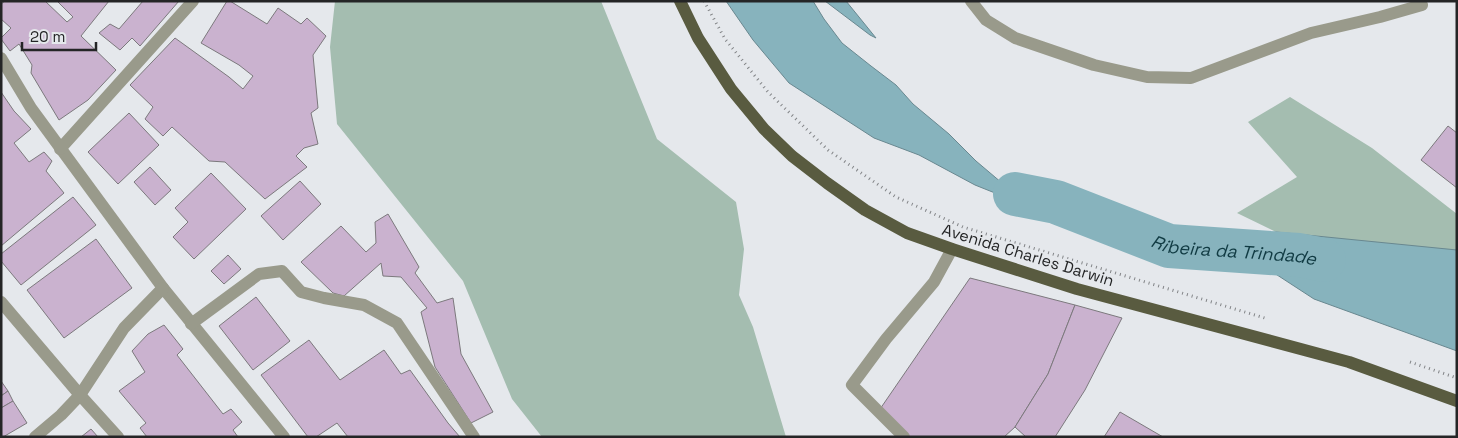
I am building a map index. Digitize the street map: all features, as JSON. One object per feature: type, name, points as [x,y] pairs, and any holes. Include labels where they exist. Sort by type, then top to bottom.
[{"type":"main road","name":"Avenida Charles Darwin","points":[[680,1],[698,38],[731,89],[764,129],[792,156],[827,183],[865,210],[907,232],[952,249],[1077,289],[1349,362],[1457,400]]},
{"type":"street","points":[[60,148],[192,1]]},
{"type":"street","points":[[971,1],[986,20],[1015,38],[1094,65],[1147,77],[1191,78],[1311,34],[1380,17],[1427,2]]},
{"type":"street","points":[[1,58],[30,108],[163,288],[284,437]]},
{"type":"street","points":[[904,437],[852,385],[886,339],[934,282],[952,249]]},
{"type":"street","points":[[191,324],[259,274],[282,271],[300,292],[364,305],[397,324],[474,437]]},
{"type":"street","points":[[34,437],[61,415],[80,396],[124,328],[163,288]]},
{"type":"street","points":[[1,302],[80,396],[118,437]]},
{"type":"path","points":[[704,1],[725,39],[768,92],[828,150],[896,198],[962,227],[1269,319]]},
{"type":"path","points":[[1402,360],[1457,378]]},
{"type":"green space","points":[[335,1],[601,1],[657,139],[736,202],[744,249],[739,295],[753,327],[786,437],[542,437],[512,399],[463,281],[337,124],[330,47]]},
{"type":"green space","points":[[1290,97],[1372,148],[1457,214],[1457,259],[1276,232],[1237,213],[1297,177],[1248,122]]},
{"type":"water","points":[[726,1],[813,1],[842,43],[896,85],[913,104],[1015,194],[1010,196],[1000,195],[975,185],[919,155],[874,138],[789,83],[753,40]]},
{"type":"water","points":[[825,1],[846,1],[876,38],[870,35]]},
{"type":"water","points":[[1276,232],[1457,250],[1457,351],[1314,299],[1271,271],[1259,234]]},
{"type":"building","points":[[5,1],[45,1],[67,22],[73,17],[57,1],[109,1],[81,36],[116,70],[88,100],[59,120],[31,73],[32,65],[19,44],[10,51],[1,39],[11,28],[1,19],[1,4]]},
{"type":"building","points":[[143,1],[179,1],[140,46],[132,38],[120,50],[99,33],[110,24],[119,29]]},
{"type":"building","points":[[227,1],[267,24],[278,8],[301,24],[307,18],[326,36],[313,55],[318,108],[311,113],[318,144],[304,148],[296,156],[307,167],[265,199],[225,162],[209,161],[172,127],[163,136],[145,119],[153,107],[130,85],[175,38],[243,89],[253,76],[239,65],[201,43]]},
{"type":"building","points":[[1,92],[14,111],[31,129],[14,143],[29,162],[44,152],[52,161],[46,171],[64,193],[1,246]]},
{"type":"building","points":[[129,113],[159,145],[118,184],[88,152]]},
{"type":"building","points":[[1448,126],[1457,133],[1457,188],[1421,160]]},
{"type":"building","points":[[150,167],[171,190],[155,205],[134,182]]},
{"type":"building","points":[[211,173],[246,209],[194,259],[173,237],[188,222],[175,208]]},
{"type":"building","points":[[300,181],[321,204],[283,240],[261,216]]},
{"type":"building","points":[[73,197],[96,225],[21,285],[1,261],[1,254]]},
{"type":"building","points":[[388,214],[419,267],[415,273],[437,303],[453,298],[461,354],[493,412],[471,423],[435,367],[421,312],[427,308],[401,277],[383,276],[381,263],[344,296],[333,293],[301,262],[341,226],[366,252],[376,243],[375,222]]},
{"type":"building","points":[[96,239],[132,288],[64,338],[27,290]]},
{"type":"building","points":[[228,255],[241,269],[224,284],[211,271]]},
{"type":"building","points":[[970,278],[1075,305],[1048,374],[1015,427],[1004,437],[904,437],[878,412]]},
{"type":"building","points":[[256,297],[290,341],[253,370],[219,326]]},
{"type":"building","points":[[1075,305],[1122,318],[1085,390],[1055,437],[1026,437],[1015,427],[1048,374]]},
{"type":"building","points":[[164,325],[183,349],[177,355],[223,414],[231,409],[242,422],[233,430],[238,437],[147,437],[140,428],[146,423],[119,391],[145,372],[132,351],[148,334]]},
{"type":"building","points":[[309,340],[340,380],[384,350],[401,374],[410,370],[460,437],[348,437],[337,423],[316,437],[308,437],[261,375]]},
{"type":"building","points":[[1,381],[8,391],[1,396]]},
{"type":"building","points":[[8,391],[13,401],[1,408],[1,396]]},
{"type":"building","points":[[13,401],[27,423],[1,437],[1,408]]},
{"type":"building","points":[[1120,412],[1163,437],[1104,437]]},
{"type":"building","points":[[91,429],[98,437],[81,437]]},
{"type":"waterway","name":"Ribeira da Trindade","points":[[1015,194],[1056,202],[1169,246],[1299,255],[1324,260]]}]
